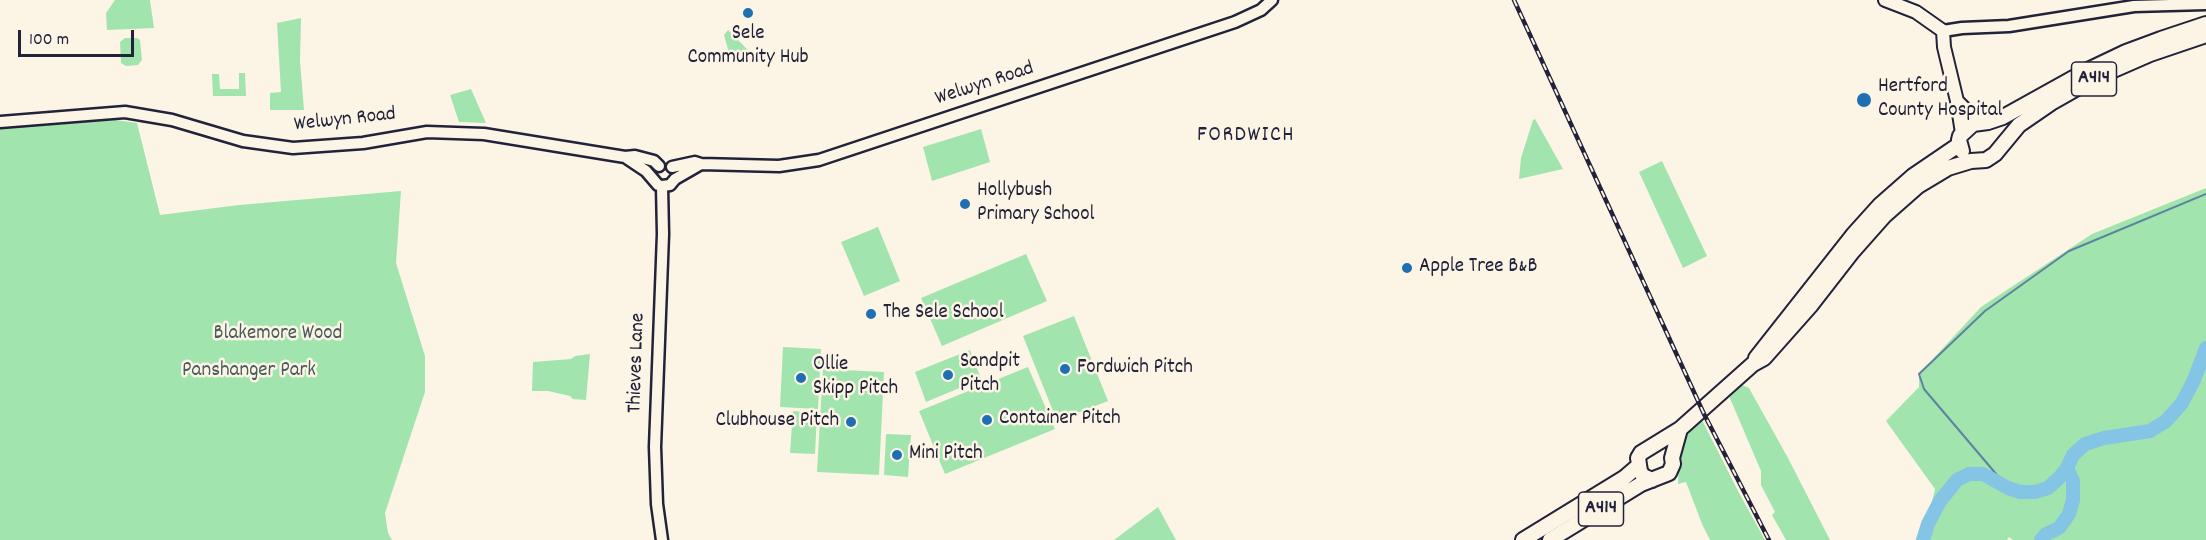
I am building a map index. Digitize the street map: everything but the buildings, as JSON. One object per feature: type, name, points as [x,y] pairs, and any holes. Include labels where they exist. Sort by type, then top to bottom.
[{"type":"highway","name":"A414","points":[[1983,122],[2013,112],[2084,72],[2126,52],[2206,24]]},
{"type":"highway","name":"A414","points":[[1999,149],[2012,131],[2030,117],[2095,78],[2150,54],[2206,35]]},
{"type":"highway","points":[[1654,446],[1667,450],[1673,464],[1668,474],[1652,480],[1643,476],[1638,466],[1641,453],[1646,448],[1654,446],[1680,429],[1753,364],[1764,358],[1782,340],[1853,251],[1890,210],[1937,173],[1971,161],[1986,160],[1999,149],[1998,135],[1983,122],[1913,176],[1874,211],[1768,340],[1753,364]]},
{"type":"highway","points":[[1961,139],[1962,152],[1971,161]]},
{"type":"highway","points":[[1672,458],[1680,429]]},
{"type":"highway","name":"A414","points":[[1523,540],[1624,478],[1638,466]]},
{"type":"highway","name":"A414","points":[[1550,540],[1652,480]]},
{"type":"main road","name":"Welwyn Road","points":[[672,167],[695,162],[779,166],[819,160],[1225,26],[1249,16],[1272,0]]},
{"type":"main road","points":[[1885,0],[1916,12],[1943,32],[1962,28],[2009,26],[2134,6],[2206,4]]},
{"type":"main road","points":[[1943,32],[1944,47],[1957,101],[1961,139]]},
{"type":"main road","points":[[1957,101],[1983,122]]},
{"type":"main road","name":"Welwyn Road","points":[[0,122],[125,112],[172,120],[243,141],[293,148],[346,145],[411,134],[451,132],[504,135],[625,157],[635,156],[654,161],[659,166]]},
{"type":"main road","name":"Welwyn Road","points":[[625,157],[654,177]]},
{"type":"main road","name":"Welwyn Road","points":[[675,178],[701,164]]},
{"type":"main road","points":[[659,166],[672,167],[675,178],[670,185],[662,186],[655,182],[654,177],[659,166]]},
{"type":"main road","name":"Thieves Lane","points":[[662,186],[662,268],[655,447],[657,504],[662,540]]},
{"type":"green space","points":[[115,0],[150,0],[154,28],[107,30],[106,13]]},
{"type":"green space","points":[[301,18],[300,61],[304,110],[270,110],[270,93],[281,92],[277,23]]},
{"type":"green space","points":[[728,30],[750,52],[747,58],[735,63],[731,60],[724,35]]},
{"type":"green space","points":[[125,38],[140,40],[142,60],[138,65],[126,66],[121,63],[120,42]]},
{"type":"green space","points":[[239,73],[245,73],[246,96],[213,96],[212,74],[219,74],[220,89],[239,89]]},
{"type":"green space","points":[[471,89],[486,123],[459,122],[450,95]]},
{"type":"green space","name":"Blakemore Wood","points":[[101,118],[137,123],[160,215],[239,205],[401,191],[396,263],[425,356],[425,392],[385,513],[388,533],[392,540],[0,540],[0,128]]},
{"type":"green space","points":[[1535,119],[1563,169],[1519,179],[1521,158]]},
{"type":"green space","points":[[981,129],[990,162],[932,181],[923,147]]},
{"type":"green space","points":[[1662,161],[1707,256],[1683,268],[1639,172]]},
{"type":"green space","points":[[2206,188],[2206,540],[2013,540],[2009,537],[2007,540],[1923,540],[1935,489],[1886,421],[1919,387],[1919,374],[1981,307],[2092,234]]},
{"type":"green space","points":[[878,227],[900,281],[864,296],[841,242]]},
{"type":"green space","points":[[1026,254],[1047,301],[942,346],[921,298]]},
{"type":"green space","name":"Fordwich Pitch","points":[[1074,316],[1108,401],[1057,421],[1023,336]]},
{"type":"green space","name":"Ollie Skipp Pitch","points":[[783,347],[821,349],[818,409],[780,407]]},
{"type":"green space","name":"Sandpit Pitch","points":[[970,350],[981,379],[926,402],[915,372]]},
{"type":"green space","points":[[590,354],[586,400],[573,399],[570,396],[548,391],[532,391],[533,362],[571,359],[575,356]]},
{"type":"green space","name":"Container Pitch","points":[[1028,367],[1055,429],[945,474],[919,411]]},
{"type":"green space","name":"Clubhouse Pitch","points":[[823,369],[884,372],[879,475],[817,472]]},
{"type":"green space","points":[[1742,385],[1749,388],[1830,540],[1786,540],[1772,515],[1775,512],[1761,485],[1761,471],[1729,396]]},
{"type":"green space","points":[[793,411],[817,413],[815,454],[790,453]]},
{"type":"green space","points":[[1702,420],[1765,540],[1710,540],[1686,482],[1678,484],[1679,458],[1683,443],[1690,430]]},
{"type":"green space","name":"Mini Pitch","points":[[886,434],[911,435],[908,477],[884,475]]},
{"type":"green space","points":[[1158,507],[1176,540],[1114,540]]},
{"type":"waterway","points":[[2008,488],[1924,389],[1919,374],[1985,311],[2069,251],[2206,194]]},
{"type":"waterway","points":[[1923,540],[1928,524],[1940,501],[1957,480],[1969,474],[1983,474],[2020,492],[2035,492],[2048,488],[2059,478],[2073,455],[2085,444],[2104,438],[2150,431],[2166,421],[2182,403],[2206,348]]},
{"type":"waterway","points":[[2041,540],[2046,534],[2059,528],[2069,514],[2073,500],[2073,481],[2067,468]]},
{"type":"railway","points":[[1514,0],[1704,414],[1769,540]]},
{"type":"place","name":"Sele Community Hub","points":[[748,13]]},
{"type":"place","name":"Hertford County Hospital","points":[[1864,100]]},
{"type":"place","name":"Hollybush Primary School","points":[[965,204]]},
{"type":"place","name":"Apple Tree B&B","points":[[1407,268]]},
{"type":"place","name":"The Sele School","points":[[871,314]]},
{"type":"place","name":"Fordwich Pitch","points":[[1065,369]]},
{"type":"place","name":"Sandpit Pitch","points":[[948,375]]},
{"type":"place","name":"Ollie Skipp Pitch","points":[[801,378]]},
{"type":"place","name":"Container Pitch","points":[[987,420]]},
{"type":"place","name":"Clubhouse Pitch","points":[[851,422]]},
{"type":"place","name":"Mini Pitch","points":[[897,455]]},
{"type":"district","name":"FORDWICH","points":[[1246,137]]},
{"type":"park label","name":"Panshanger Park","points":[[249,372]]}]
